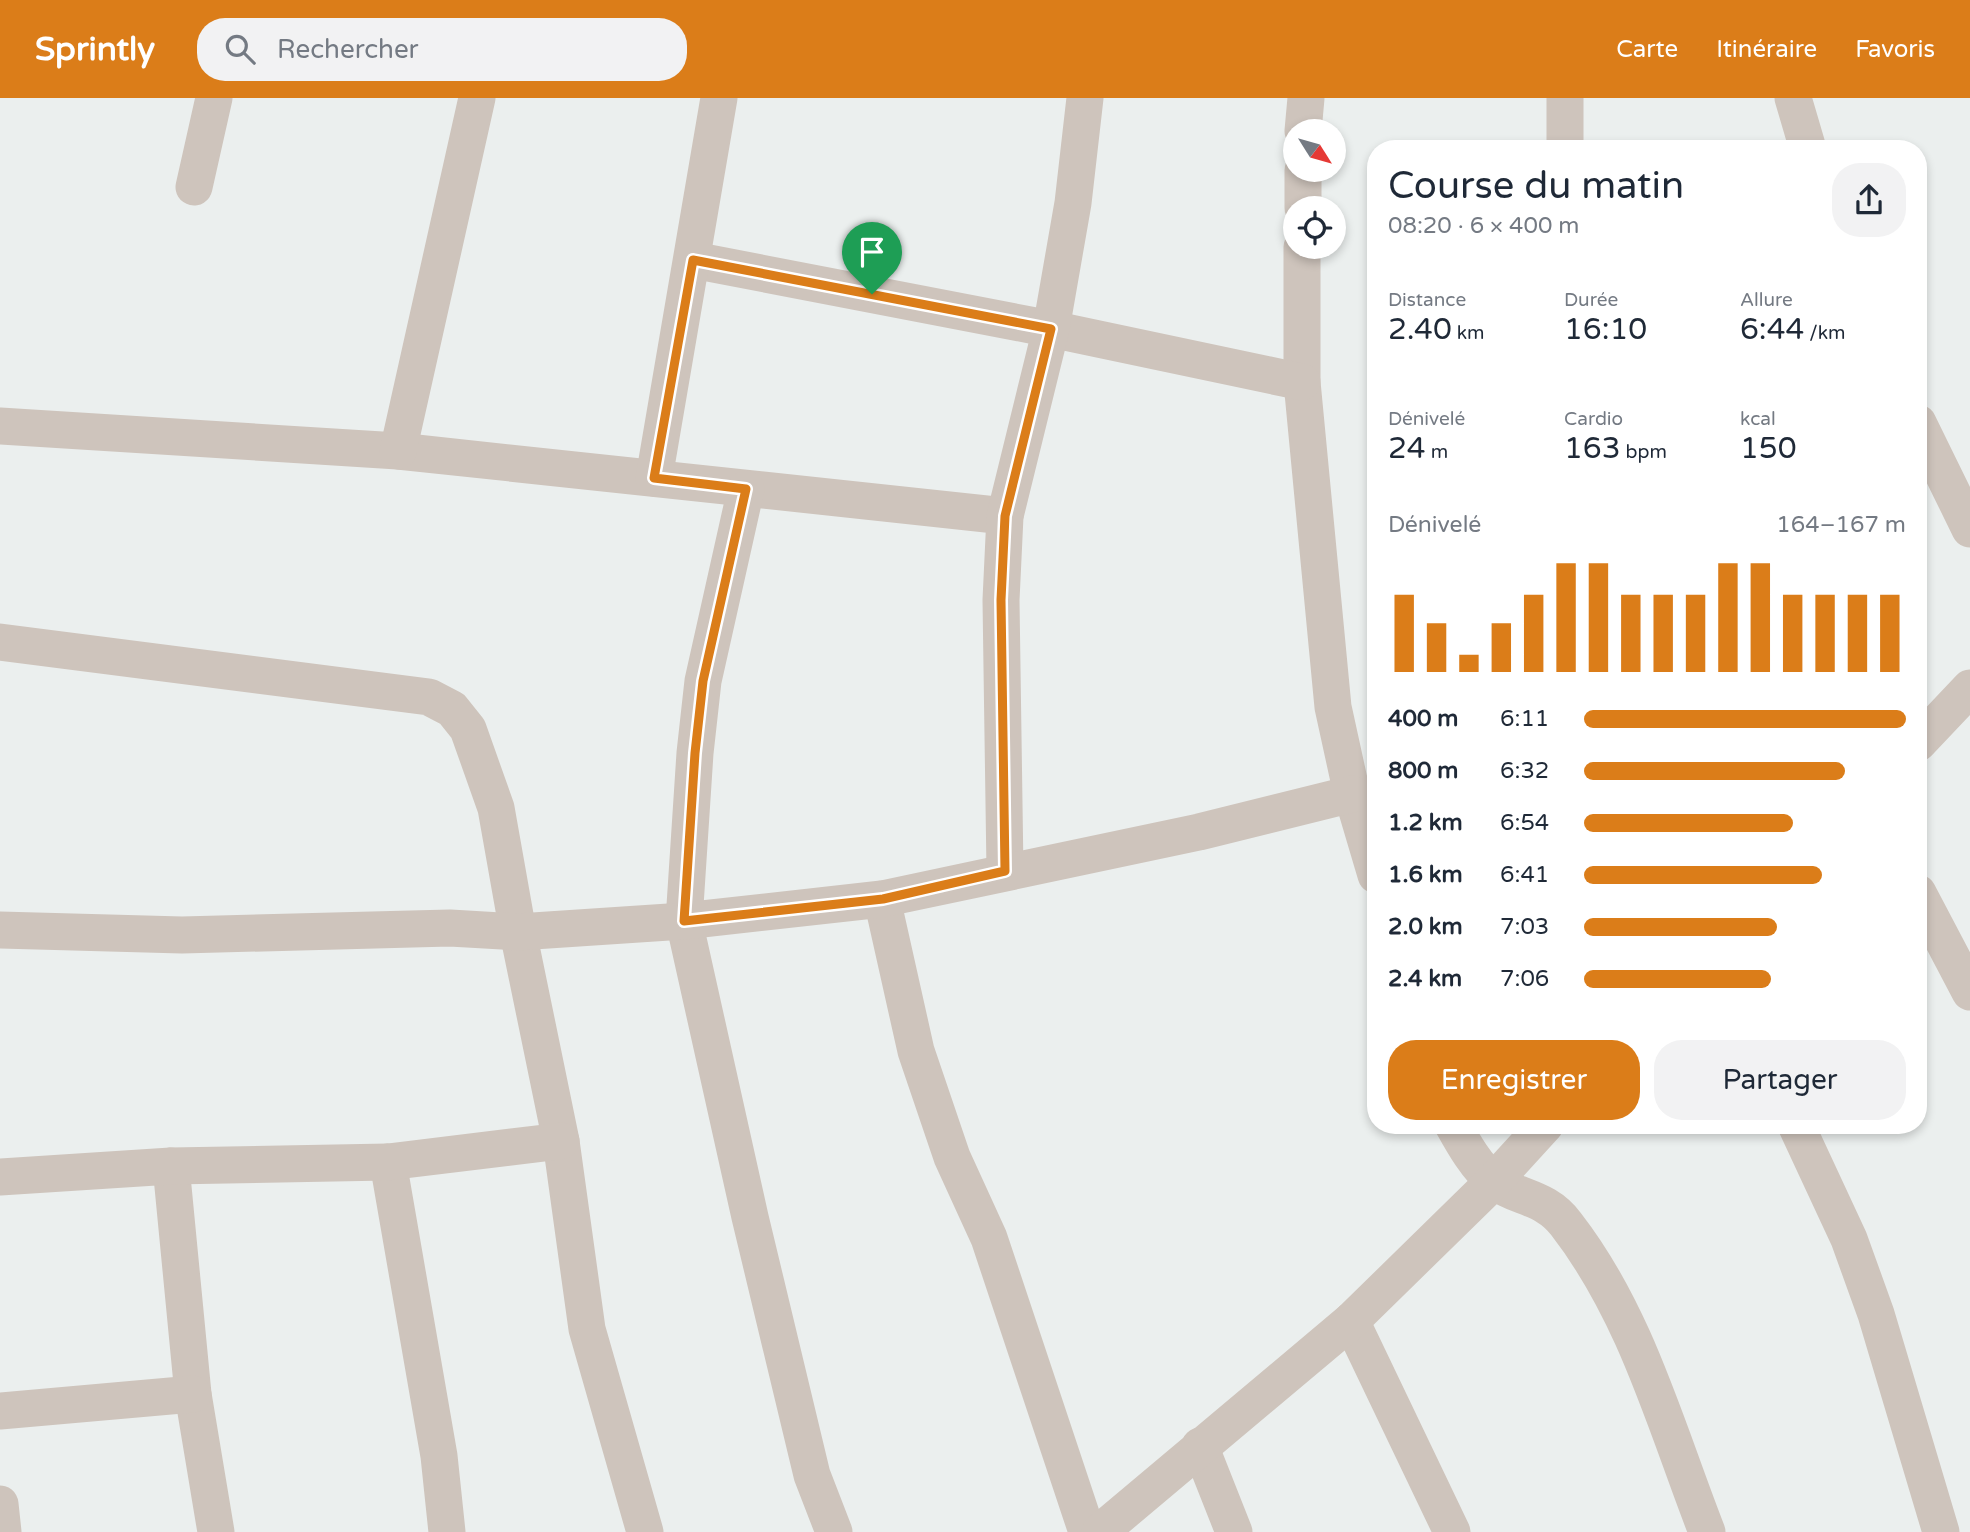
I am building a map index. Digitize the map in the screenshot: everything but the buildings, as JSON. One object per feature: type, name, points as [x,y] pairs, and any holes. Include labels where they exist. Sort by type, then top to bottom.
[{"type":"street","points":[[194,187],[214,98]]},
{"type":"street","points":[[398,452],[477,98]]},
{"type":"street","points":[[654,478],[719,98]]},
{"type":"street","points":[[1005,871],[1001,600],[1005,516],[1051,329],[1073,203],[1085,98]]},
{"type":"street","points":[[1304,119],[1306,98]]},
{"type":"street","points":[[1565,98],[1565,140]]},
{"type":"street","points":[[1793,98],[1805,140]]},
{"type":"street","points":[[1303,259],[1302,382],[1333,707],[1352,794],[1367,845]]},
{"type":"street","points":[[693,260],[1051,329],[1302,382]]},
{"type":"street","points":[[0,426],[398,452],[1005,516]]},
{"type":"street","points":[[1927,441],[1970,529]]},
{"type":"street","points":[[746,489],[703,681],[695,753],[684,921],[750,1217],[809,1461],[834,1532]]},
{"type":"street","points":[[0,642],[429,697],[452,709],[468,729],[496,808],[518,932],[561,1141],[587,1329],[645,1532]]},
{"type":"street","points":[[1927,733],[1970,688]]},
{"type":"street","points":[[0,930],[182,935],[450,929],[518,932],[684,921],[883,899],[1199,832],[1352,794]]},
{"type":"street","points":[[883,899],[916,1051],[952,1157],[989,1238],[1087,1532]]},
{"type":"street","points":[[1927,910],[1970,992]]},
{"type":"street","points":[[1460,1134],[1494,1181],[1550,1207],[1565,1222],[1607,1283],[1633,1336],[1707,1532]]},
{"type":"street","points":[[1100,1532],[1351,1321],[1494,1181],[1537,1134]]},
{"type":"street","points":[[1800,1134],[1849,1240],[1876,1314],[1941,1532]]},
{"type":"street","points":[[0,1177],[171,1166],[388,1162],[561,1141]]},
{"type":"street","points":[[388,1162],[439,1456],[447,1532]]},
{"type":"street","points":[[171,1166],[193,1394],[215,1532]]},
{"type":"street","points":[[1351,1321],[1452,1532]]},
{"type":"street","points":[[0,1411],[193,1394]]},
{"type":"street","points":[[1200,1446],[1234,1532]]},
{"type":"street","points":[[0,1504],[3,1532]]},
{"type":"route","points":[[693,260],[872,294],[1051,329],[1005,516],[1001,600],[1005,871],[883,899],[684,921],[695,753],[703,681],[746,489],[654,478],[693,260]]}]
